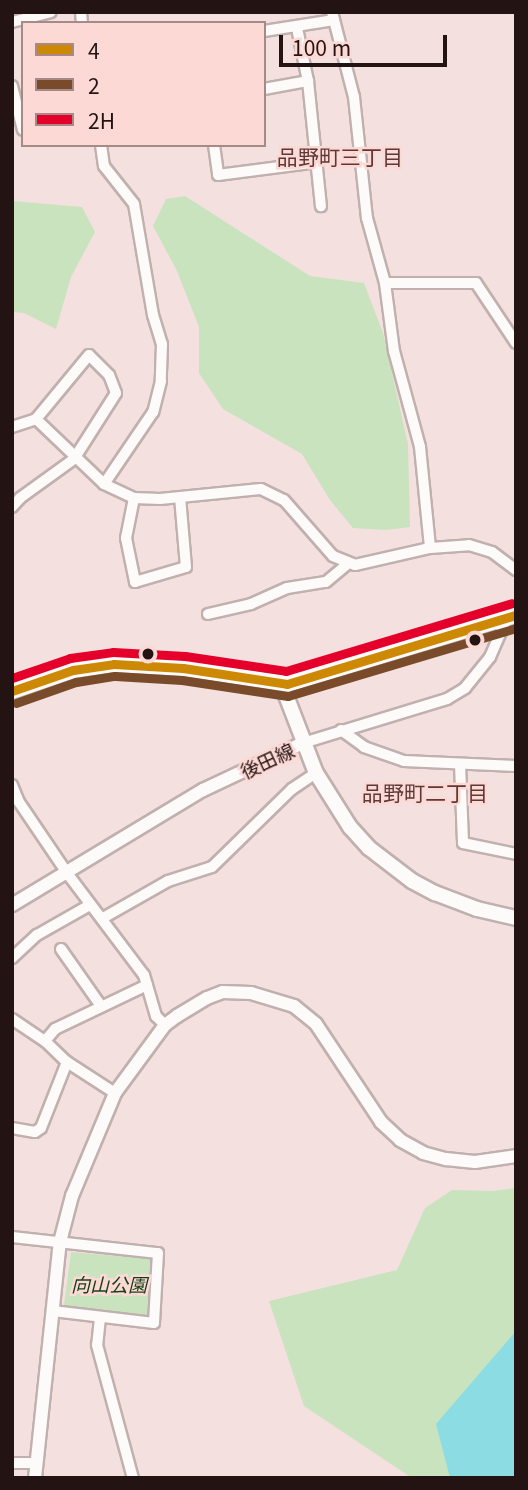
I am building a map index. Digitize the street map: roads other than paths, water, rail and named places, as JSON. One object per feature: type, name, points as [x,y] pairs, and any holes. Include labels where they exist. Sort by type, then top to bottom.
[{"type":"highway","points":[[12,691],[64,673],[114,664],[183,668],[282,685],[512,617]]},
{"type":"main road","points":[[282,685],[316,773],[350,827],[391,866],[436,893],[477,909],[516,918]]},
{"type":"street","points":[[12,22],[51,12]]},
{"type":"street","points":[[266,32],[297,28],[333,16],[354,97],[367,218],[385,283],[394,351],[420,447],[430,548]]},
{"type":"street","points":[[297,28],[308,81],[321,206]]},
{"type":"street","points":[[266,89],[308,81]]},
{"type":"street","points":[[12,86],[21,122]]},
{"type":"street","points":[[101,147],[104,166],[134,204],[153,315],[162,344],[161,380],[153,412],[104,484]]},
{"type":"street","points":[[214,147],[218,174],[317,162]]},
{"type":"street","points":[[385,283],[476,283],[516,343]]},
{"type":"street","points":[[12,427],[36,419],[89,355],[109,375],[116,393],[74,459],[20,498],[12,507]]},
{"type":"street","points":[[36,419],[74,459],[104,484],[134,498],[180,497],[261,489],[284,500],[333,556],[355,565],[430,548],[468,545],[492,552],[515,567]]},
{"type":"street","points":[[134,498],[126,538],[135,582],[187,567],[180,497]]},
{"type":"street","points":[[208,614],[251,604],[287,588],[326,582],[349,563]]},
{"type":"street","name":"後田線","points":[[12,905],[203,790],[303,743],[447,699],[465,688],[490,657],[512,617]]},
{"type":"street","points":[[341,730],[364,747],[404,761],[516,766]]},
{"type":"street","points":[[460,764],[463,843],[516,854]]},
{"type":"street","points":[[103,918],[168,881],[212,867],[292,789],[316,773]]},
{"type":"street","points":[[12,785],[19,802],[67,873],[144,975],[156,1016],[165,1025]]},
{"type":"street","points":[[12,958],[37,935],[90,905]]},
{"type":"street","points":[[61,949],[102,1006]]},
{"type":"street","points":[[45,1041],[55,1030],[146,985]]},
{"type":"street","points":[[35,1478],[60,1242],[85,1160],[115,1093],[165,1025],[198,1003],[223,992],[251,993],[294,1006],[316,1024],[381,1122],[400,1140],[423,1153],[475,1163],[516,1156]]},
{"type":"street","points":[[12,1019],[45,1041],[67,1062],[115,1093]]},
{"type":"street","points":[[12,1128],[35,1132],[41,1128],[67,1062]]},
{"type":"street","points":[[12,1237],[158,1253],[154,1323],[53,1311]]},
{"type":"street","points":[[100,1318],[97,1346],[133,1478]]},
{"type":"street","points":[[12,1463],[36,1463]]},
{"type":"water","points":[[516,1331],[516,1478],[450,1478],[436,1424]]},
{"type":"district","name":"品野町三丁目","points":[[340,156]]},
{"type":"district","name":"品野町二丁目","points":[[425,792]]},
{"type":"park label","name":"向山公園","points":[[109,1284]]}]
